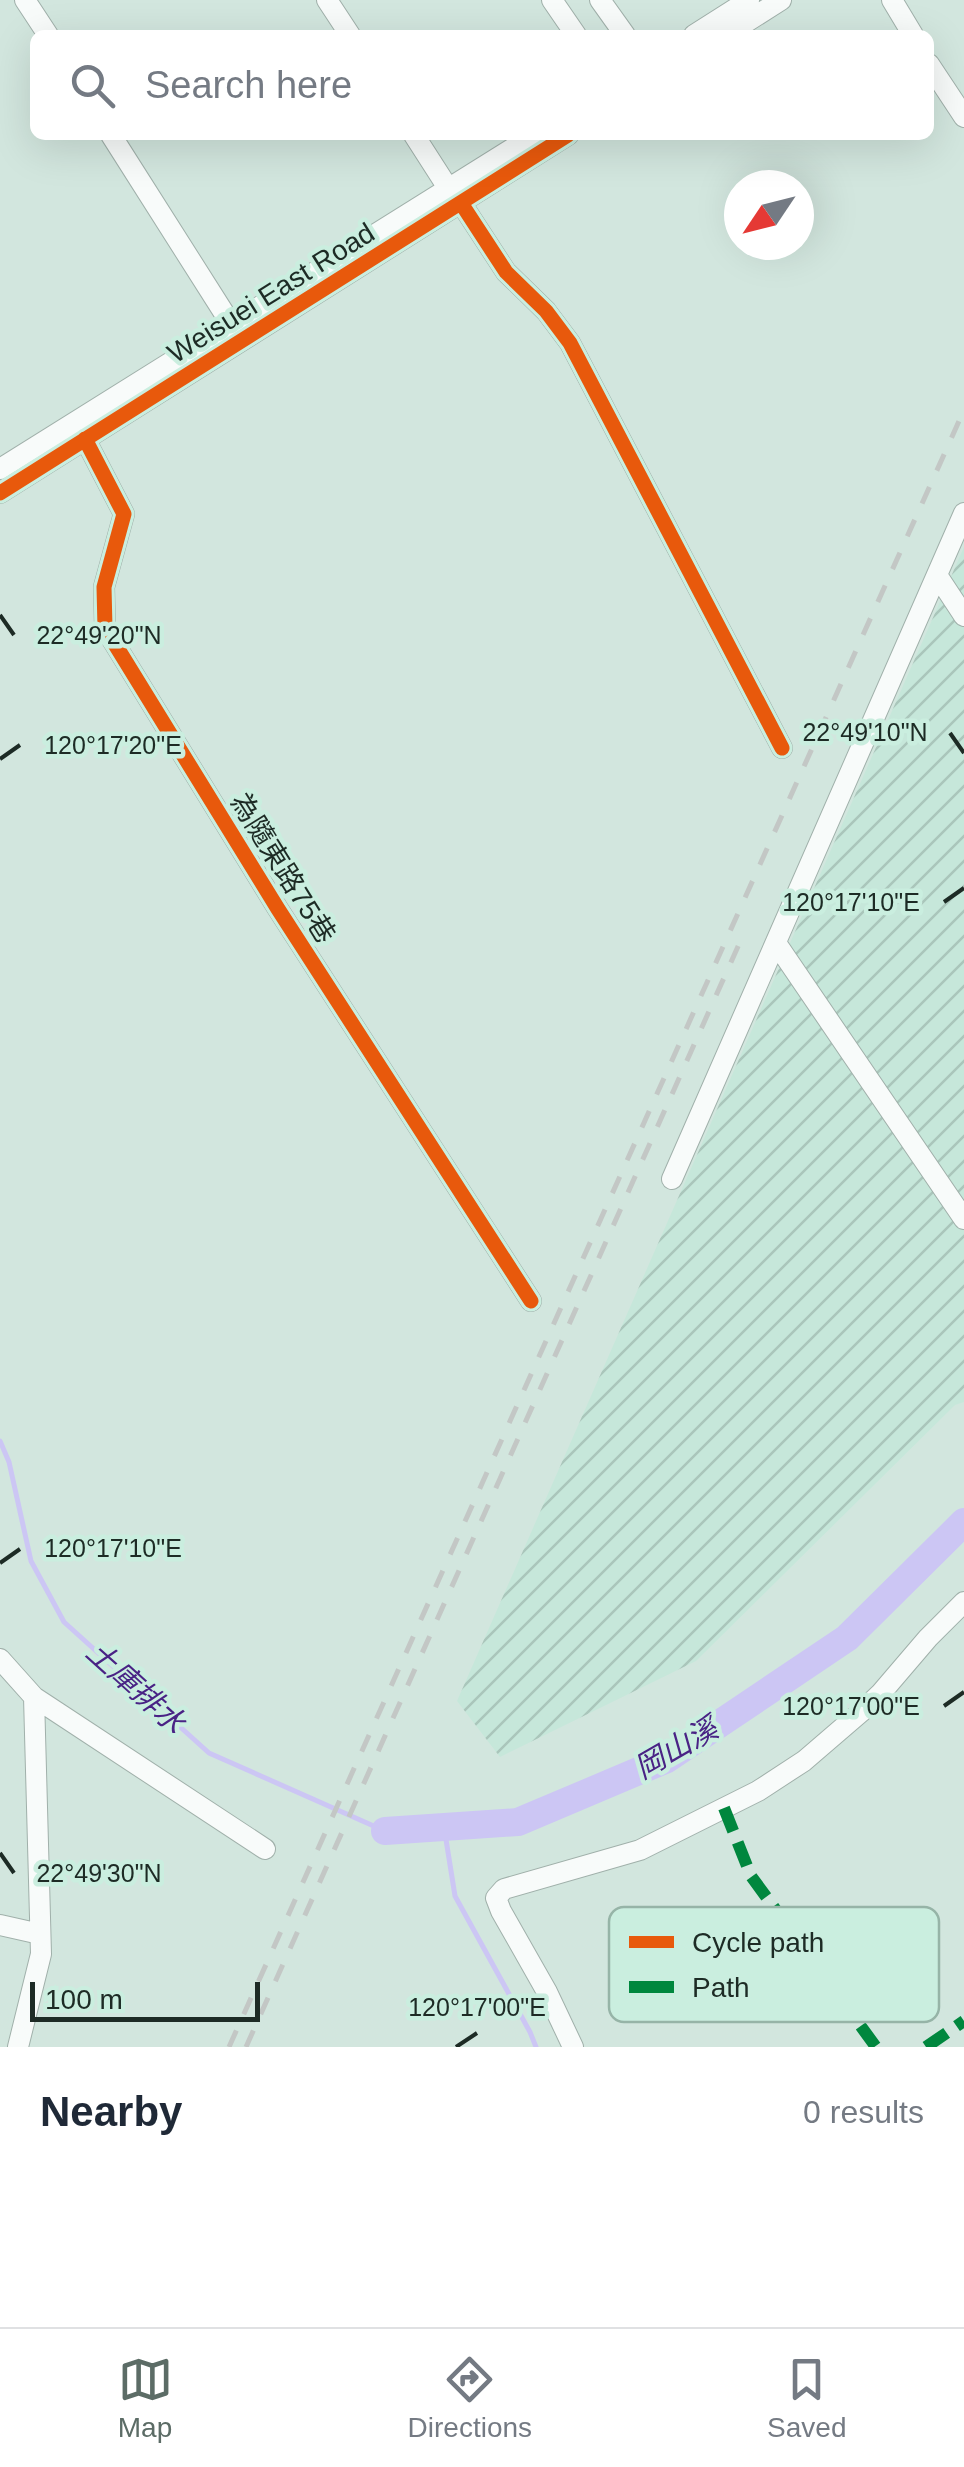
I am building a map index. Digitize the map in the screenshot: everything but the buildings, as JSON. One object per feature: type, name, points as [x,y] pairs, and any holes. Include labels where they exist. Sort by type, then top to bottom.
[{"type":"street","points":[[26,0],[45,30]]},
{"type":"street","points":[[328,0],[347,30]]},
{"type":"street","points":[[552,0],[573,30]]},
{"type":"street","points":[[600,0],[621,30]]},
{"type":"street","points":[[702,30],[749,0]]},
{"type":"street","points":[[734,30],[781,0]]},
{"type":"street","points":[[892,0],[909,30]]},
{"type":"street","points":[[934,72],[964,117]]},
{"type":"street","points":[[114,140],[231,324]]},
{"type":"street","points":[[417,140],[506,272],[546,310],[570,344],[782,748]]},
{"type":"street","name":"Weisuei East Road","points":[[0,492],[454,195],[527,140]]},
{"type":"street","name":"Weisuei East Road","points":[[0,468],[231,324],[454,195],[558,140]]},
{"type":"street","name":"為隨東路75巷","points":[[84,439],[124,514],[104,587],[106,628],[278,909],[531,1301]]},
{"type":"street","points":[[672,1179],[964,513]]},
{"type":"street","points":[[936,576],[964,616]]},
{"type":"street","points":[[776,942],[964,1219]]},
{"type":"street","points":[[574,2047],[548,1992],[501,1911],[496,1898],[504,1888],[640,1850],[758,1791],[804,1761],[861,1712],[964,1602]]},
{"type":"street","points":[[0,1660],[34,1698],[265,1849]]},
{"type":"street","points":[[0,2021],[20,2037],[41,1954],[34,1698]]},
{"type":"street","points":[[0,1925],[40,1934]]},
{"type":"shaded area","points":[[964,547],[964,1402],[955,1405],[696,1661],[500,1757],[457,1701]]},
{"type":"waterway","name":"土庫排水","points":[[0,1441],[9,1462],[31,1561],[64,1622],[209,1753],[385,1831]]},
{"type":"waterway","name":"岡山溪","points":[[385,1831],[518,1822],[667,1759],[847,1638],[964,1522]]},
{"type":"waterway","points":[[444,1827],[455,1896],[536,2047]]},
{"type":"railway","points":[[229,2047],[964,410]]},
{"type":"railway","points":[[246,2047],[744,933]]},
{"type":"marked path","points":[[724,1808],[751,1876],[774,1907]]},
{"type":"marked path","points":[[926,2047],[964,2021]]},
{"type":"marked path","points":[[858,2022],[876,2047]]},
{"type":"cycle path","points":[[0,493],[560,140]]},
{"type":"cycle path","points":[[461,203],[506,272],[546,311],[570,343],[782,748]]},
{"type":"cycle path","points":[[85,439],[124,514],[104,587],[105,628],[278,909],[531,1301]]}]
